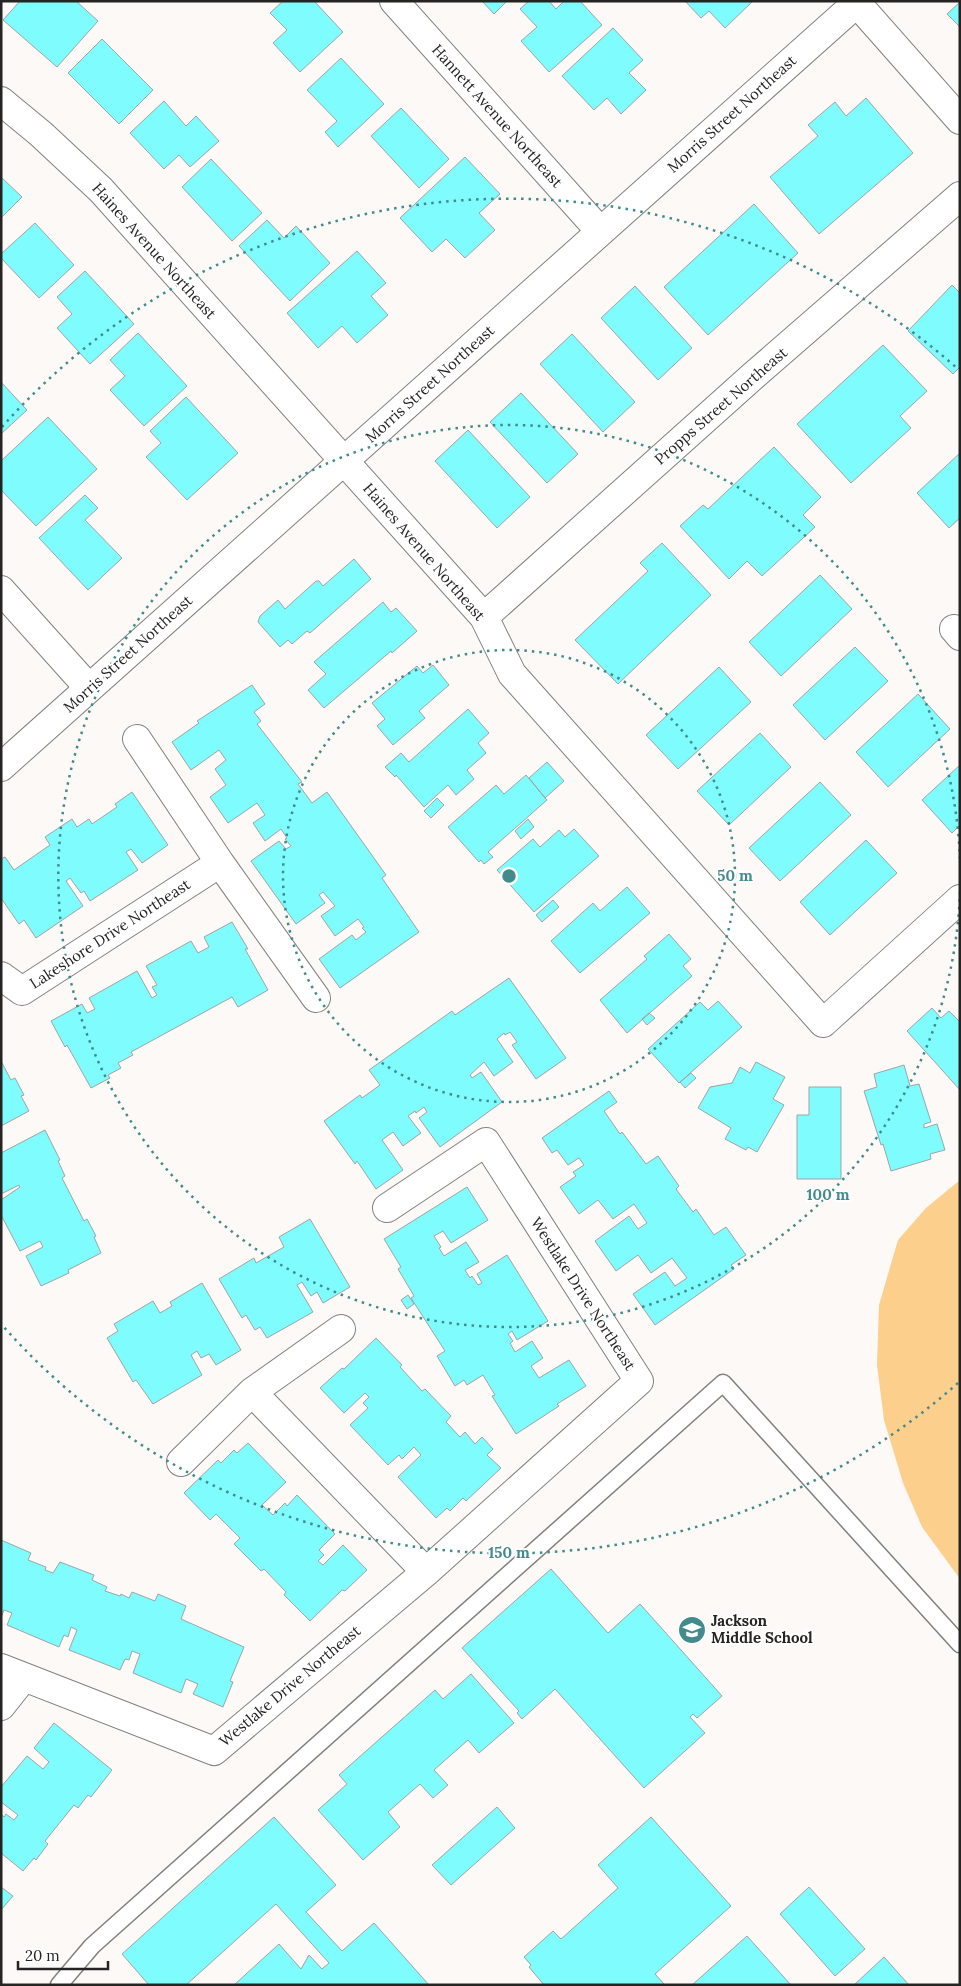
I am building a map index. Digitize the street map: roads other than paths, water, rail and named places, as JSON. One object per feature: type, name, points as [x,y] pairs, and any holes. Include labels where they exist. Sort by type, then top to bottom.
[{"type":"street","name":"Hannett Avenue Northeast","points":[[394,1],[600,231]]},
{"type":"street","name":"Morris Street Northeast","points":[[1,768],[857,2]]},
{"type":"street","points":[[857,2],[960,120]]},
{"type":"street","name":"Haines Avenue Northeast","points":[[1,101],[41,134],[100,190],[484,617],[512,674],[823,1023],[960,899]]},
{"type":"street","name":"Propps Street Northeast","points":[[484,617],[753,376],[960,196]]},
{"type":"street","points":[[1,590],[89,688]]},
{"type":"street","points":[[137,739],[220,863],[316,998]]},
{"type":"street","name":"Lakeshore Drive Northeast","points":[[1,976],[22,991],[220,863]]},
{"type":"street","name":"Westlake Drive Northeast","points":[[13,1673],[214,1751],[426,1572],[639,1381],[486,1142],[387,1208]]},
{"type":"street","points":[[181,1462],[252,1392],[341,1329]]},
{"type":"street","points":[[252,1392],[426,1572]]},
{"type":"street","points":[[1,1706],[13,1673]]},
{"type":"lane","points":[[60,1985],[92,1946],[723,1383],[960,1644]]},
{"type":"place","name":"Jackson Middle School","points":[[692,1630]]}]
